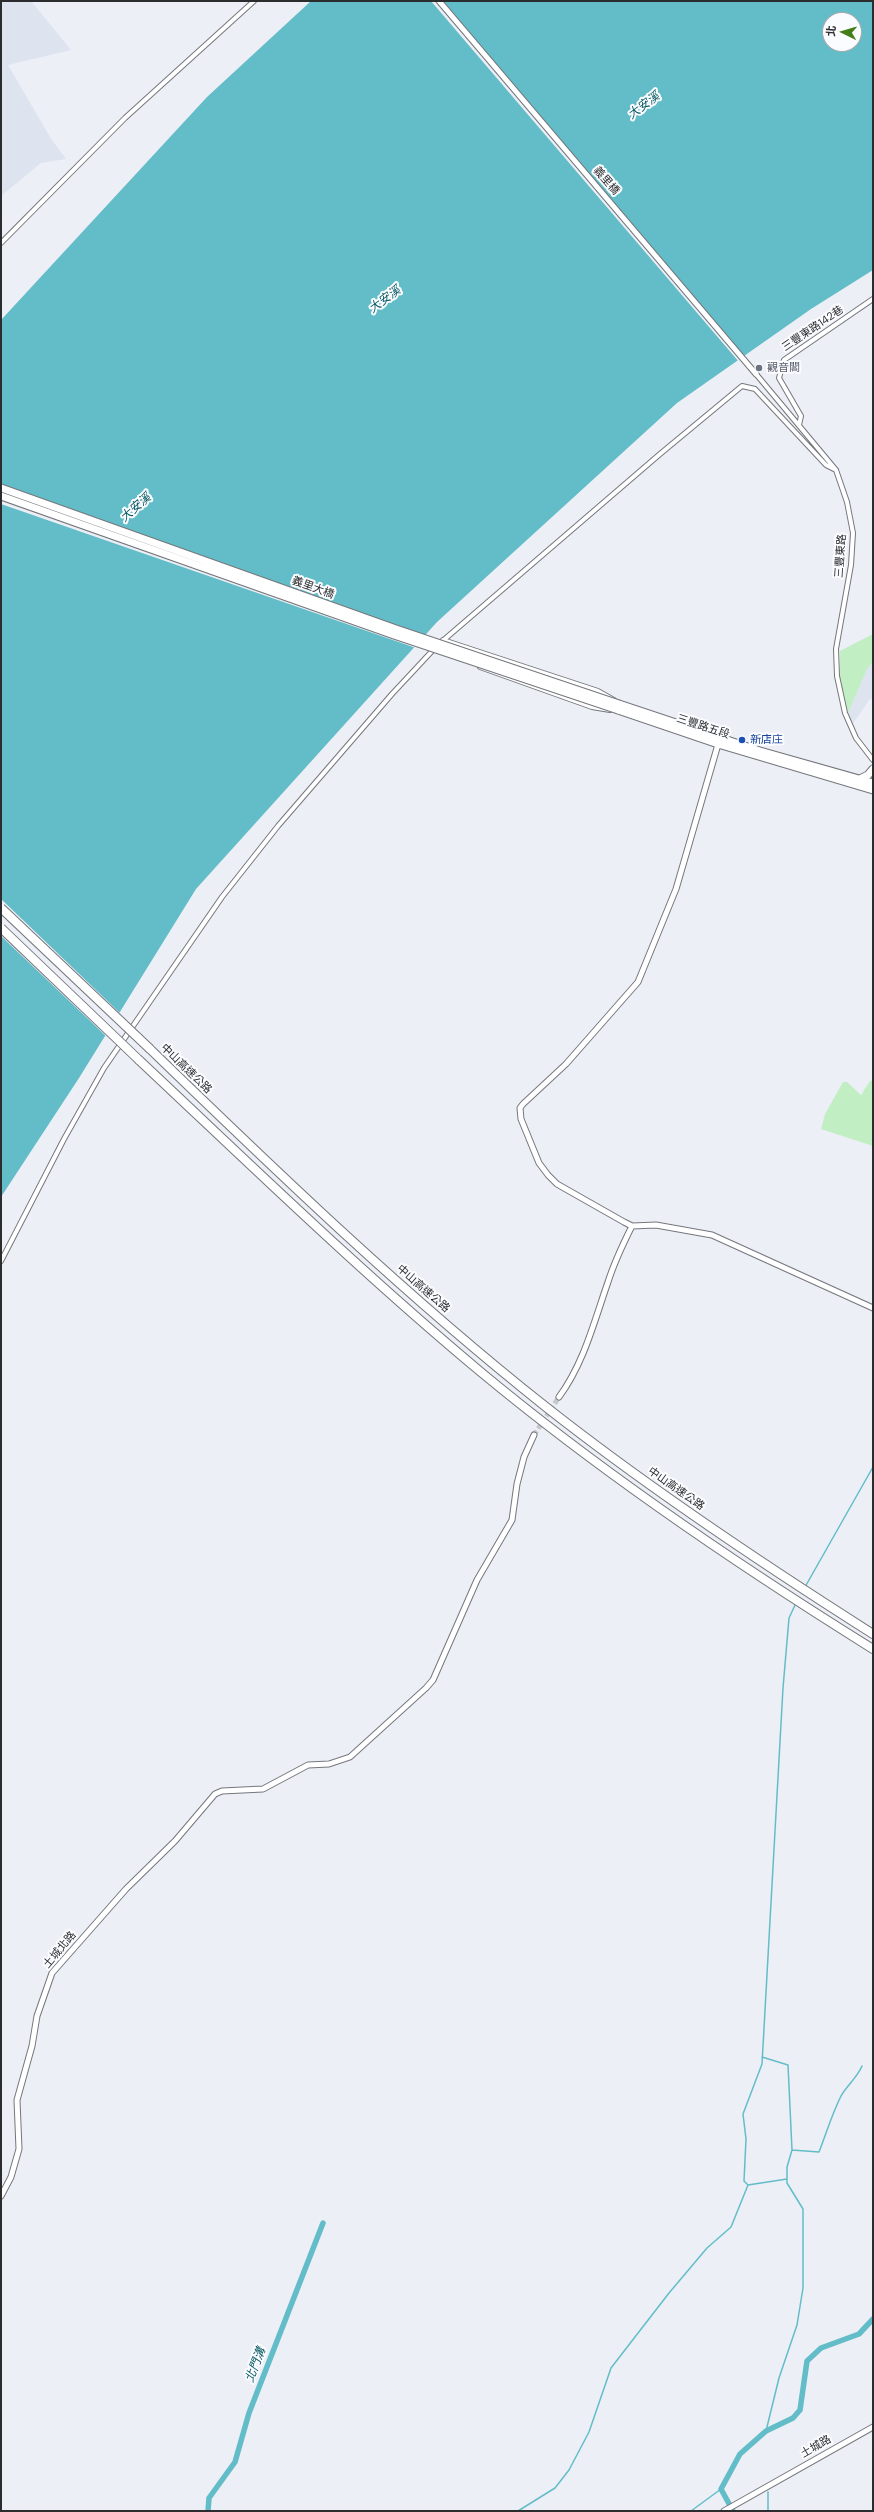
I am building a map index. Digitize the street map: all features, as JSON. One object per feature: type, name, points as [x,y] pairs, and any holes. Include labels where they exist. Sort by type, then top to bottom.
[{"type":"highway","name":"中山高速公路","points":[[1,908],[342,1232],[470,1344],[546,1407],[693,1514],[873,1634]]},
{"type":"highway","points":[[1,928],[331,1241],[483,1374],[640,1494],[873,1649]]},
{"type":"main road","name":"義里大橋","points":[[1,488],[619,707]]},
{"type":"main road","name":"義里大橋","points":[[1,496],[394,635],[619,707]]},
{"type":"main road","name":"三豐路五段","points":[[619,707],[719,741],[873,790]]},
{"type":"main road","name":"三豐路五段","points":[[719,741],[873,783]]},
{"type":"main road","points":[[860,779],[868,775],[873,769]]},
{"type":"street","points":[[1,243],[125,118],[254,1]]},
{"type":"street","name":"義里橋","points":[[439,1],[756,374]]},
{"type":"street","name":"三豐東路142巷","points":[[799,425],[801,416],[779,378],[784,360],[873,300]]},
{"type":"street","name":"三豐東路","points":[[756,374],[836,470],[847,502],[853,533],[851,565],[836,649],[837,676],[845,713],[856,738],[873,760]]},
{"type":"street","points":[[1,1261],[64,1139],[104,1068],[222,897],[278,826],[392,694],[443,640],[742,386],[755,389],[826,465],[836,470]]},
{"type":"street","points":[[443,640],[598,691],[619,707]]},
{"type":"street","points":[[432,651],[592,707],[619,707]]},
{"type":"street","points":[[719,741],[676,889],[638,982],[566,1064],[520,1108],[521,1119],[539,1163],[557,1184],[632,1226],[656,1225],[712,1234],[873,1308]]},
{"type":"street","points":[[559,1397],[570,1382],[581,1361],[613,1268],[632,1226]]},
{"type":"street","name":"土城北路","points":[[1,2196],[11,2177],[18,2150],[18,2100],[32,2046],[37,2016],[52,1973],[126,1889],[175,1841],[215,1794],[222,1791],[263,1789],[308,1765],[329,1764],[350,1757],[426,1688],[433,1680],[477,1580],[512,1520],[517,1484],[524,1457],[534,1435]]},
{"type":"street","name":"土城路","points":[[724,2511],[873,2427]]},
{"type":"shaded area","points":[[1,1],[31,1],[71,50],[8,65],[50,137],[66,159],[41,163],[1,196]]},
{"type":"shaded area","points":[[873,662],[873,700],[870,699],[852,725],[848,713],[867,669]]},
{"type":"green space","points":[[873,634],[873,662],[867,669],[848,713],[840,681],[840,651]]},
{"type":"green space","points":[[873,1080],[873,1146],[821,1129],[825,1114],[843,1082],[847,1082],[861,1095],[870,1081]]},
{"type":"water","name":"大安溪","points":[[311,1],[873,1],[873,270],[811,309],[677,403],[437,622],[196,889],[79,1078],[1,1197],[1,320],[207,97]]},
{"type":"pier","points":[[431,1],[439,1],[744,358],[739,362]]},
{"type":"pier","points":[[1,488],[427,637],[416,648],[1,504]]},
{"type":"pier","points":[[1,899],[121,1014],[107,1037],[1,936]]},
{"type":"waterway","points":[[805,1587],[873,1467]]},
{"type":"waterway","points":[[518,2511],[555,2488],[569,2470],[589,2432],[611,2368],[669,2293],[707,2248],[731,2227],[748,2185],[744,2181],[746,2139],[743,2114],[762,2064],[783,1688],[789,1618],[796,1603]]},
{"type":"waterway","points":[[762,2057],[788,2065],[792,2150],[787,2167],[787,2183],[803,2209],[803,2288],[797,2325],[779,2378],[766,2431]]},
{"type":"waterway","points":[[792,2150],[819,2152],[841,2096],[862,2066]]},
{"type":"waterway","points":[[748,2185],[787,2179]]},
{"type":"waterway","name":"北門溝","points":[[208,2511],[209,2498],[235,2462],[249,2413],[323,2223]]},
{"type":"waterway","points":[[733,2511],[721,2489],[740,2454],[766,2431],[793,2418],[800,2410],[807,2361],[821,2348],[859,2334],[873,2319]]},
{"type":"waterway","points":[[691,2511],[721,2489]]},
{"type":"waterway","points":[[768,2492],[768,2511]]},
{"type":"tunnel","points":[[534,1435],[559,1397]]},
{"type":"place","name":"觀音閣","points":[[759,368]]},
{"type":"place","name":"新店庄","points":[[742,740]]}]
